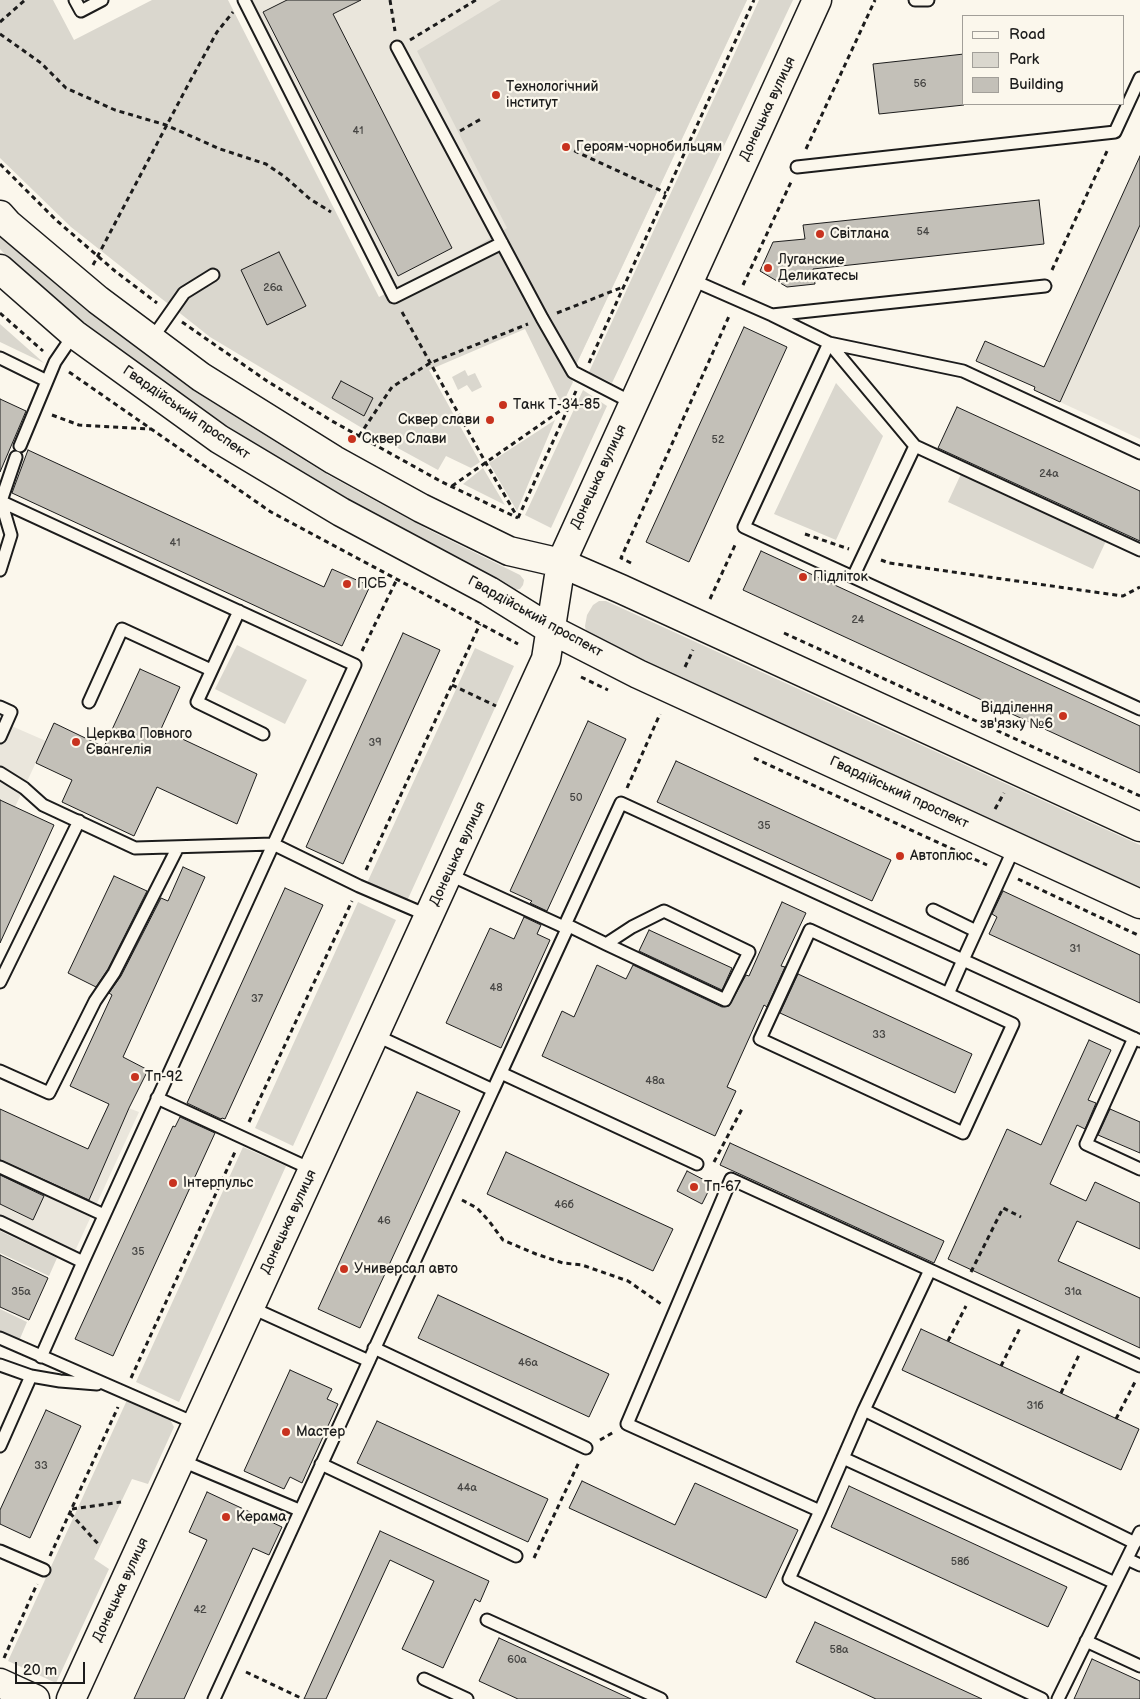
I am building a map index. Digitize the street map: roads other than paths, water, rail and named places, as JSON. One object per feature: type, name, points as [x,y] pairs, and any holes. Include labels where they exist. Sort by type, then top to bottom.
[{"type":"main road","name":"Донецька вулиця","points":[[71,1699],[546,659],[561,563],[817,0]]},
{"type":"main road","points":[[0,215],[8,224],[98,300],[201,377],[334,460],[421,508],[509,551],[561,563],[621,589],[1140,827]]},
{"type":"main road","name":"Гвардійський проспект","points":[[0,269],[74,334],[218,439],[342,512],[489,591],[550,629],[638,674],[1140,904]]},
{"type":"main road","points":[[0,1683],[35,1699]]},
{"type":"lane","points":[[75,0],[81,11],[102,0]]},
{"type":"lane","points":[[915,0],[928,0]]},
{"type":"lane","points":[[239,3],[355,219],[394,297],[502,243]]},
{"type":"lane","points":[[397,47],[542,318],[573,372],[633,404]]},
{"type":"lane","points":[[798,167],[1115,132],[1140,78]]},
{"type":"lane","points":[[151,340],[184,293],[213,275]]},
{"type":"lane","points":[[690,279],[772,315],[829,343],[963,371],[1140,453]]},
{"type":"lane","points":[[772,315],[1045,286]]},
{"type":"lane","points":[[0,570],[10,535],[1,501],[35,408],[55,362],[74,334]]},
{"type":"lane","points":[[829,343],[915,446],[1140,550]]},
{"type":"lane","points":[[829,343],[744,527],[1140,709]]},
{"type":"lane","points":[[0,358],[47,381]]},
{"type":"lane","points":[[853,577],[915,446]]},
{"type":"lane","points":[[1,501],[355,665],[104,1214],[41,1357]]},
{"type":"lane","points":[[239,611],[197,702],[263,734]]},
{"type":"lane","points":[[89,702],[122,629],[211,670]]},
{"type":"lane","points":[[0,707],[11,712],[0,737]]},
{"type":"lane","points":[[0,773],[24,788],[43,804],[135,848],[273,844],[359,886],[429,916]]},
{"type":"lane","points":[[564,926],[621,803],[1137,1040],[1086,1144],[1140,1169]]},
{"type":"lane","points":[[0,982],[79,821]]},
{"type":"lane","points":[[0,1072],[49,1093],[95,1000],[114,973],[178,846]]},
{"type":"lane","points":[[948,994],[1015,846]]},
{"type":"lane","points":[[448,874],[606,944],[725,1000],[749,952],[664,910],[632,927],[606,944]]},
{"type":"lane","points":[[933,910],[976,931]]},
{"type":"lane","points":[[214,1699],[567,929],[564,926]]},
{"type":"lane","points":[[810,930],[948,994],[1013,1024],[963,1132],[760,1039],[810,930]]},
{"type":"lane","points":[[375,1034],[493,1090]]},
{"type":"lane","points":[[501,1073],[697,1164]]},
{"type":"lane","points":[[157,1098],[313,1170]]},
{"type":"lane","points":[[0,1167],[104,1214]]},
{"type":"lane","points":[[820,1512],[627,1424],[731,1179],[1140,1366]]},
{"type":"lane","points":[[0,1222],[83,1262]]},
{"type":"lane","points":[[930,1270],[864,1410],[789,1579],[1042,1699]]},
{"type":"lane","points":[[250,1307],[369,1361]]},
{"type":"lane","points":[[0,1338],[197,1424]]},
{"type":"lane","points":[[374,1348],[586,1448]]},
{"type":"lane","points":[[0,1365],[31,1376],[86,1384],[104,1384]]},
{"type":"lane","points":[[0,1446],[31,1376]]},
{"type":"lane","points":[[864,1410],[1138,1538],[1058,1699]]},
{"type":"lane","points":[[843,1458],[1115,1583]]},
{"type":"lane","points":[[180,1460],[299,1510]]},
{"type":"lane","points":[[321,1464],[516,1556]]},
{"type":"lane","points":[[0,1551],[44,1570]]},
{"type":"lane","points":[[1127,1559],[1140,1565]]},
{"type":"lane","points":[[487,1620],[662,1699]]},
{"type":"lane","points":[[1086,1642],[1140,1666]]},
{"type":"lane","points":[[424,1680],[467,1699]]},
{"type":"place","name":"Технологічний інститут","points":[[496,95]]},
{"type":"place","name":"Героям-чорнобильцям","points":[[566,147]]},
{"type":"place","name":"Світлана","points":[[820,234]]},
{"type":"place","name":"Луганские Деликатесы","points":[[768,268]]},
{"type":"place","name":"Танк Т-34-85","points":[[503,405]]},
{"type":"place","name":"Сквер слави","points":[[490,420]]},
{"type":"place","name":"Сквер Слави","points":[[352,439]]},
{"type":"place","name":"Підліток","points":[[803,577]]},
{"type":"place","name":"ПСБ","points":[[347,584]]},
{"type":"place","name":"Відділення зв'язку №6","points":[[1063,716]]},
{"type":"place","name":"Церква Повного Євангелія","points":[[76,742]]},
{"type":"place","name":"Автоплюс","points":[[900,856]]},
{"type":"place","name":"Тп-92","points":[[135,1077]]},
{"type":"place","name":"Інтерпульс","points":[[173,1183]]},
{"type":"place","name":"Тп-67","points":[[694,1187]]},
{"type":"place","name":"Универсал авто","points":[[344,1269]]},
{"type":"place","name":"Мастер","points":[[286,1432]]},
{"type":"place","name":"Керама","points":[[226,1517]]}]
